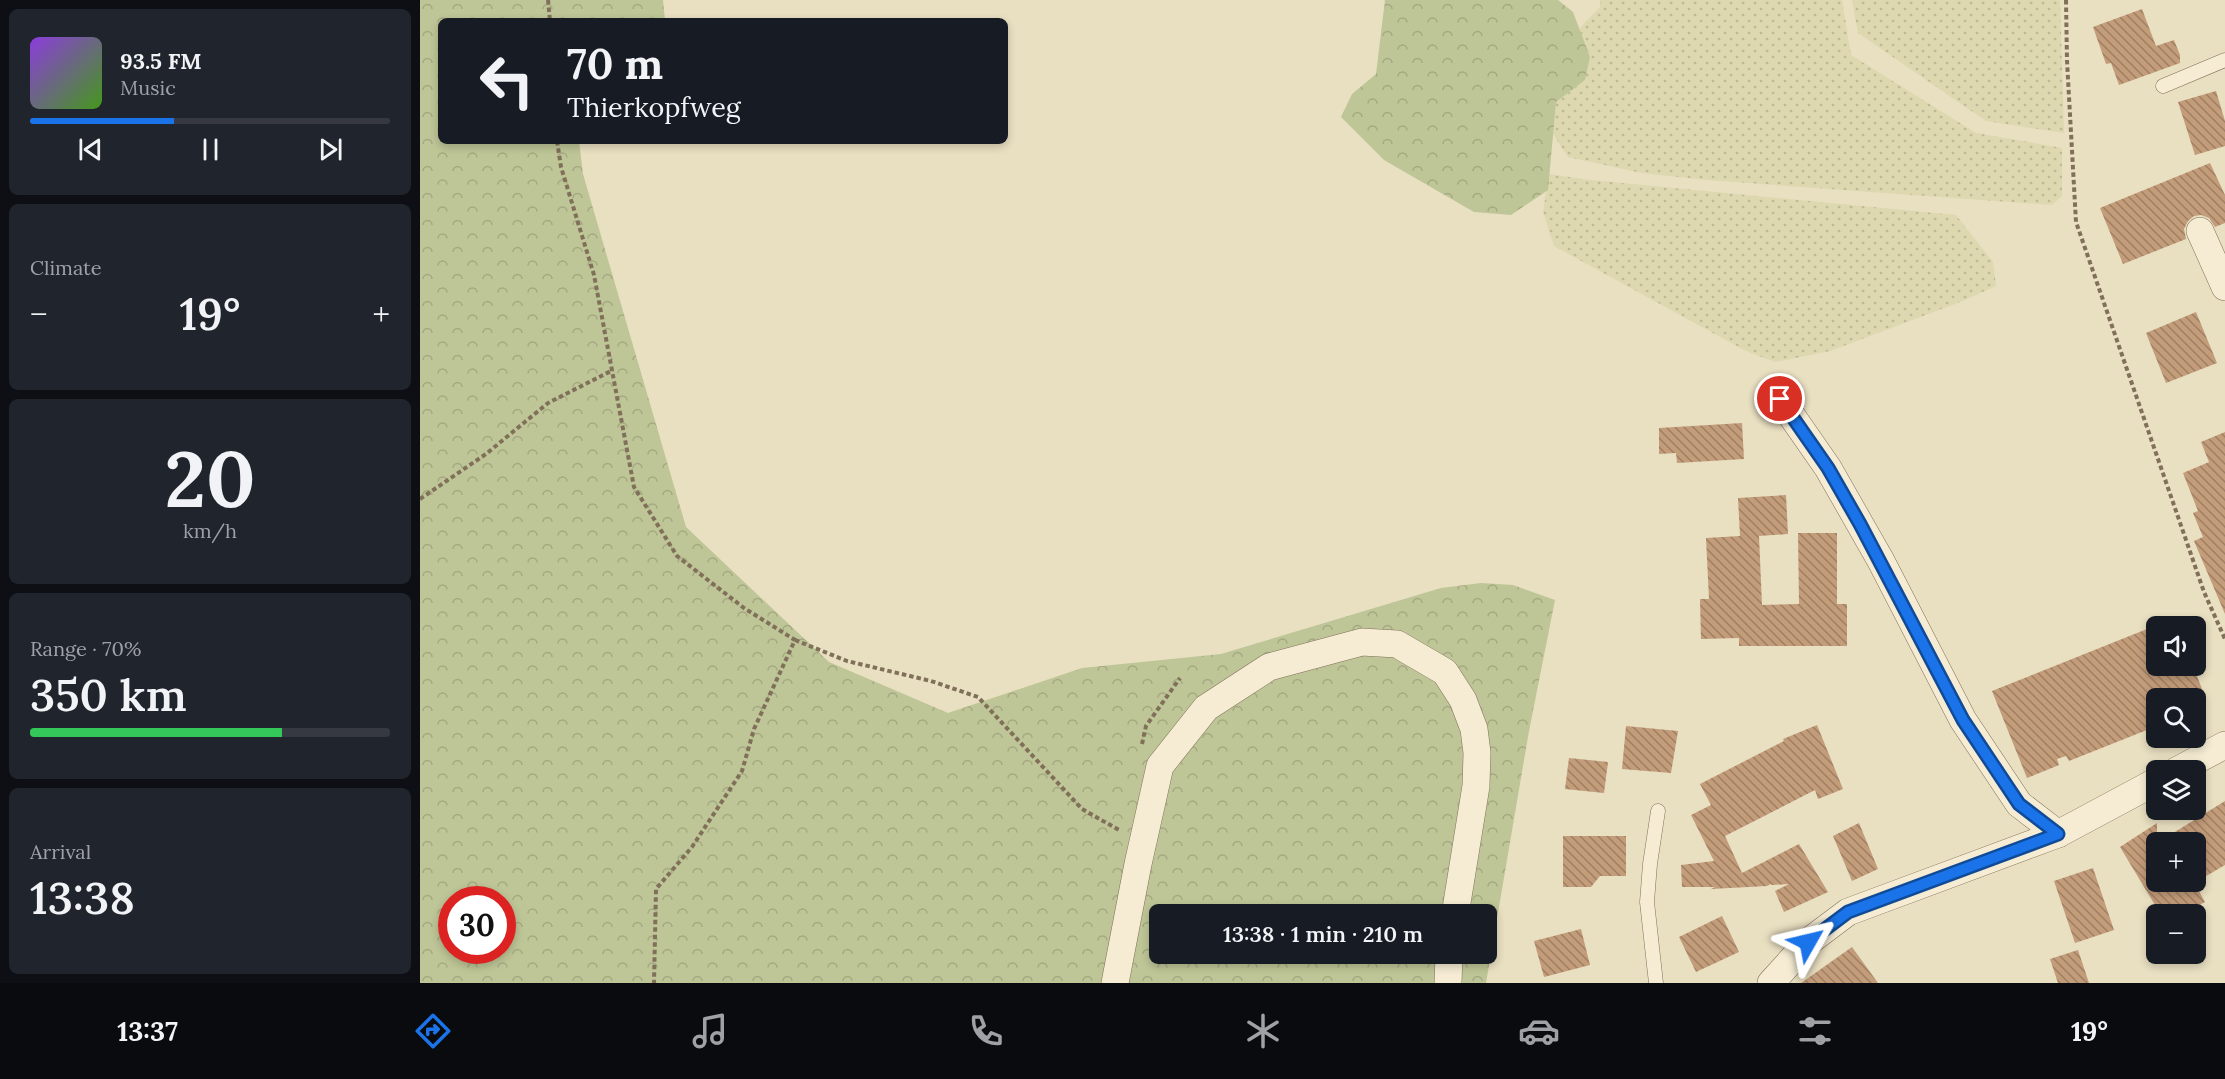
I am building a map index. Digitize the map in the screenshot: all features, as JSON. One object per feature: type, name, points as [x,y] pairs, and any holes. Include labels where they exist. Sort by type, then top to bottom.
[{"type":"street","points":[[2200,231],[2225,287]]},
{"type":"street","points":[[1780,399],[1834,478],[1881,561],[1963,720],[2019,804],[2058,834]]},
{"type":"street","points":[[1115,983],[1160,766],[1206,708],[1269,667],[1362,642],[1397,644],[1445,672],[1463,700],[1474,729],[1477,753],[1476,786],[1457,904]]},
{"type":"street","points":[[2197,760],[2225,745]]},
{"type":"street","points":[[1771,983],[1808,942],[1848,912],[2058,834],[2146,787]]},
{"type":"lane","points":[[2163,86],[2225,60]]},
{"type":"lane","points":[[1656,983],[1647,902],[1658,811]]},
{"type":"path","points":[[548,0],[550,18]]},
{"type":"path","points":[[2066,0],[2076,222],[2204,592],[2225,639]]},
{"type":"path","points":[[558,144],[561,167],[594,276],[634,487],[677,556],[744,608],[795,640],[847,661],[931,681],[978,697],[1082,809],[1122,832]]},
{"type":"path","points":[[420,499],[486,454],[548,403],[613,370]]},
{"type":"path","points":[[654,983],[656,889],[692,847],[742,771],[754,729],[795,640]]},
{"type":"shaded area","points":[[1600,0],[1842,0],[1851,55],[1976,133],[2062,148],[2062,196],[2052,205],[1707,180],[1642,173],[1568,157],[1553,134],[1556,102],[1585,80],[1590,57],[1579,29],[1600,7]]},
{"type":"shaded area","points":[[1852,0],[2060,0],[2064,133],[1986,121],[1858,33]]},
{"type":"shaded area","points":[[1549,174],[1590,180],[1956,215],[1993,262],[1996,286],[1830,351],[1775,362],[1746,351],[1554,246],[1543,212]]},
{"type":"green space","points":[[420,0],[663,0],[665,18],[438,18],[438,144],[579,144],[583,174],[686,527],[829,662],[948,713],[1082,668],[1221,654],[1441,588],[1481,583],[1513,585],[1555,600],[1529,731],[1497,919],[1497,904],[1149,904],[1149,964],[1489,964],[1486,983],[420,983]]},
{"type":"green space","points":[[1385,0],[1558,0],[1573,12],[1590,57],[1585,80],[1556,102],[1548,190],[1511,215],[1474,212],[1384,160],[1341,117],[1352,94],[1376,74]]},
{"type":"building","points":[[2142,9],[2156,46],[2174,40],[2180,55],[2180,63],[2119,85],[2111,63],[2106,64],[2093,27]]},
{"type":"building","points":[[2216,91],[2225,121],[2225,146],[2195,155],[2178,102]]},
{"type":"building","points":[[2210,163],[2225,195],[2225,223],[2215,227],[2209,218],[2201,215],[2194,216],[2184,229],[2186,239],[2123,264],[2100,208]]},
{"type":"building","points":[[2196,312],[2217,363],[2166,383],[2146,333]]},
{"type":"building","points":[[1742,423],[1744,459],[1677,463],[1676,453],[1659,454],[1659,428]]},
{"type":"building","points":[[2225,432],[2225,614],[2194,541],[2203,537],[2193,513],[2198,511],[2183,473],[2209,462],[2201,442]]},
{"type":"building","points":[[1786,495],[1788,534],[1759,536],[1762,605],[1799,604],[1798,533],[1837,533],[1837,604],[1847,604],[1847,646],[1739,646],[1739,638],[1701,639],[1700,599],[1709,599],[1706,538],[1740,536],[1738,498]]},
{"type":"building","points":[[2146,629],[2146,676],[2197,676],[2202,688],[2146,688],[2146,730],[2069,761],[2066,756],[2057,759],[2059,765],[2027,778],[1992,691]]},
{"type":"building","points":[[1817,725],[1843,789],[1818,799],[1815,790],[1725,836],[1742,873],[1799,844],[1828,892],[1784,912],[1775,891],[1789,884],[1711,889],[1715,887],[1682,887],[1681,865],[1714,861],[1691,815],[1711,805],[1700,784],[1784,741],[1783,739]]},
{"type":"building","points":[[1626,726],[1678,731],[1671,773],[1622,769]]},
{"type":"building","points":[[1569,758],[1608,762],[1604,793],[1565,789]]},
{"type":"building","points":[[2225,801],[2225,865],[2206,876],[2206,832],[2175,832],[2194,820],[2206,820],[2206,813]]},
{"type":"building","points":[[1859,823],[1878,869],[1852,881],[1833,836]]},
{"type":"building","points":[[2157,823],[2157,832],[2146,832],[2146,890],[2120,847]]},
{"type":"building","points":[[1563,836],[1626,836],[1626,876],[1600,876],[1591,887],[1563,887]]},
{"type":"building","points":[[2093,868],[2114,930],[2075,943],[2054,881]]},
{"type":"building","points":[[2147,892],[2200,892],[2205,902],[2201,904],[2154,904]]},
{"type":"building","points":[[1722,916],[1739,952],[1696,972],[1679,937]]},
{"type":"building","points":[[1581,929],[1590,965],[1544,977],[1534,941]]},
{"type":"building","points":[[1852,947],[1878,983],[1801,983]]},
{"type":"building","points":[[2078,950],[2089,983],[2058,983],[2050,959]]},
{"type":"route","points":[[1780,399],[1828,468],[1860,524],[1963,720],[2019,804],[2058,834],[1848,912],[1808,942]]}]
